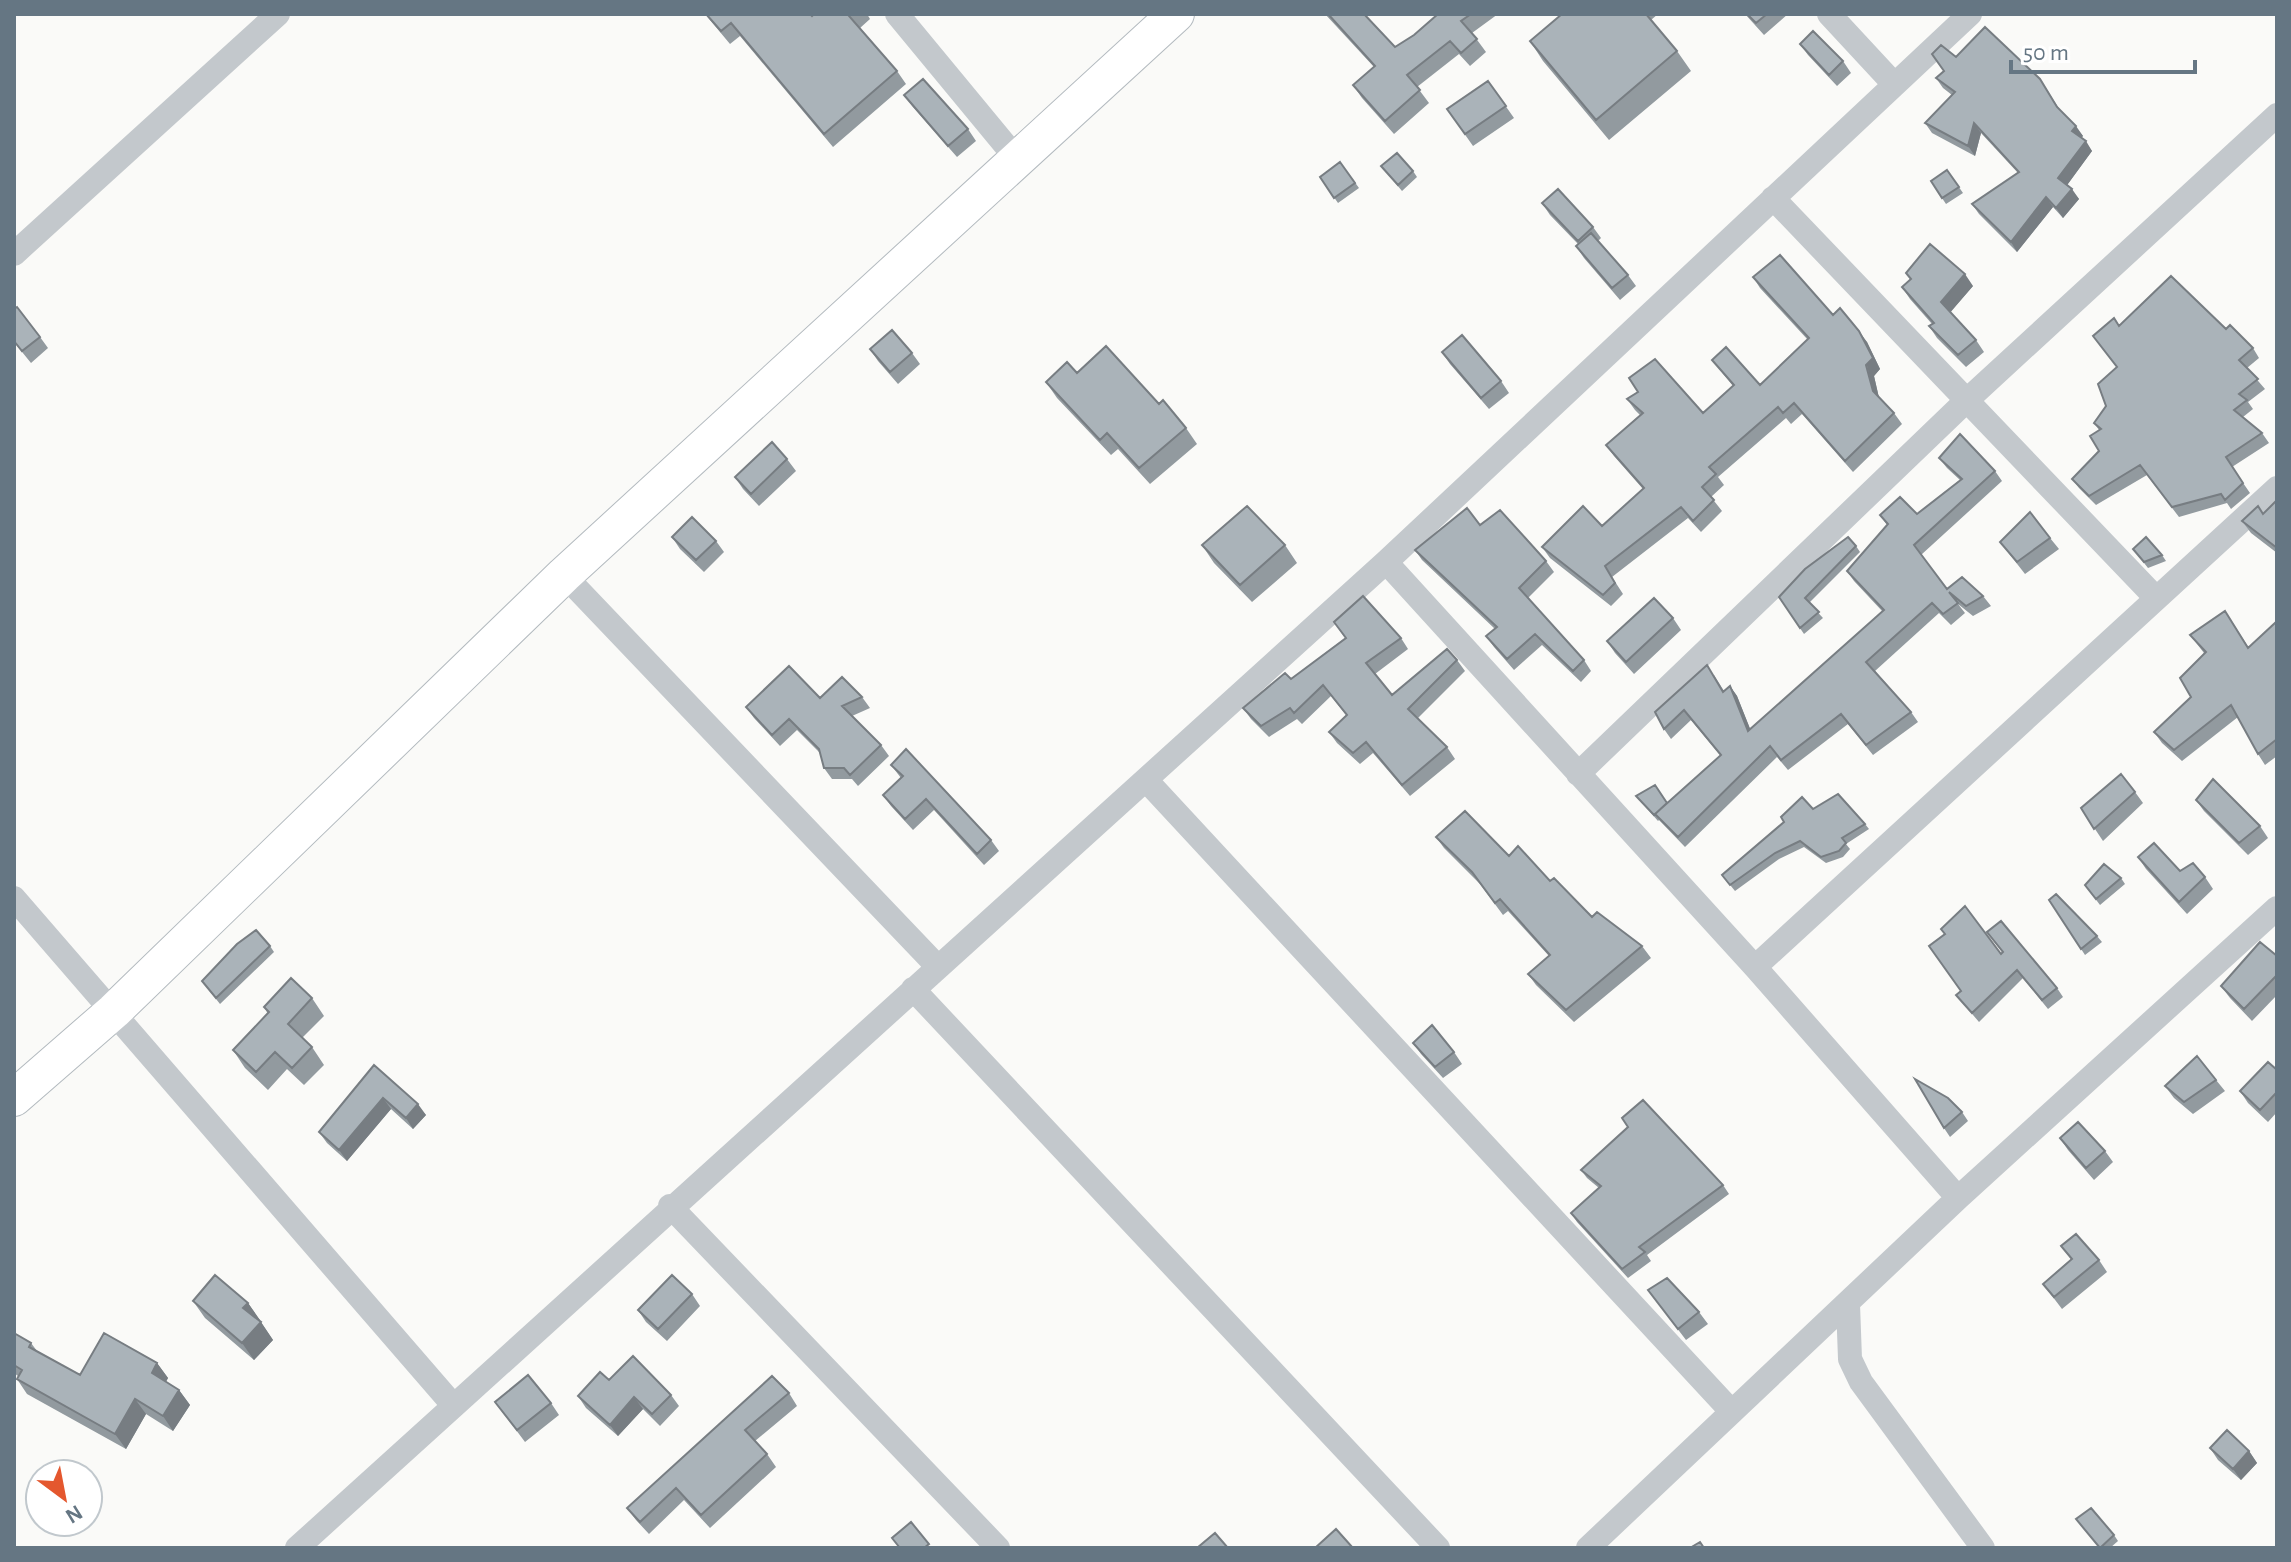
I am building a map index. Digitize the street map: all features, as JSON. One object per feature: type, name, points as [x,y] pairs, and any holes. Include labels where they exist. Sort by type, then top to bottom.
[{"type":"main road","points":[[14,1098],[114,1011],[564,575],[1176,14]]},
{"type":"street","points":[[14,254],[278,14]]},
{"type":"street","points":[[897,14],[1016,158]]},
{"type":"street","points":[[1829,14],[1893,83]]},
{"type":"street","points":[[297,1547],[670,1206],[1386,562],[1970,14]]},
{"type":"street","points":[[1578,774],[1965,402],[2277,115]]},
{"type":"street","points":[[1773,198],[2155,597]]},
{"type":"street","points":[[1755,967],[2277,488]]},
{"type":"street","points":[[1386,562],[1755,967],[1958,1198]]},
{"type":"street","points":[[564,575],[938,967]]},
{"type":"street","points":[[1146,780],[1732,1412]]},
{"type":"street","points":[[14,898],[453,1405]]},
{"type":"street","points":[[1588,1548],[1958,1198],[2277,908]]},
{"type":"street","points":[[913,989],[1438,1548]]},
{"type":"street","points":[[670,1206],[998,1548]]},
{"type":"street","points":[[1848,1304],[1850,1359],[1861,1382],[1983,1548]]},
{"type":"building","points":[[706,14],[852,14],[849,16],[897,71],[824,134],[731,23],[721,31]]},
{"type":"building","points":[[1328,14],[1364,14],[1395,47],[1438,14],[1471,14],[1461,21],[1477,39],[1461,53],[1450,41],[1407,75],[1420,90],[1385,121],[1353,85],[1375,66]]},
{"type":"building","points":[[1562,14],[1646,14],[1677,51],[1596,120],[1530,41]]},
{"type":"building","points":[[1747,14],[1767,14],[1756,23]]},
{"type":"building","points":[[1985,27],[2040,79],[2057,107],[2076,126],[2072,131],[2086,141],[2058,178],[2072,189],[2056,208],[2046,197],[2011,242],[1972,204],[2019,172],[1974,123],[1968,146],[1925,123],[1955,92],[1936,78],[1944,71],[1932,54],[1941,45],[1956,57]]},
{"type":"building","points":[[1813,31],[1843,61],[1829,75],[1800,44]]},
{"type":"building","points":[[923,79],[968,129],[948,146],[904,95]]},
{"type":"building","points":[[1488,81],[1506,106],[1465,134],[1447,109]]},
{"type":"building","points":[[1397,153],[1413,171],[1398,185],[1381,166]]},
{"type":"building","points":[[1340,162],[1355,183],[1334,198],[1320,177]]},
{"type":"building","points":[[1947,170],[1959,187],[1942,198],[1931,181]]},
{"type":"building","points":[[1558,189],[1593,227],[1578,241],[1542,203]]},
{"type":"building","points":[[1591,233],[1628,275],[1612,288],[1576,246]]},
{"type":"building","points":[[1930,244],[1965,274],[1941,302],[1976,340],[1958,355],[1929,326],[1934,323],[1902,287],[1911,279],[1906,273]]},
{"type":"building","points":[[1780,255],[1833,315],[1840,308],[1859,331],[1873,358],[1866,365],[1873,391],[1894,413],[1845,461],[1794,403],[1783,413],[1778,407],[1709,467],[1716,474],[1702,487],[1714,500],[1693,521],[1681,507],[1605,566],[1615,583],[1603,595],[1542,547],[1583,506],[1602,526],[1644,488],[1606,445],[1643,413],[1627,399],[1638,392],[1629,378],[1655,359],[1703,413],[1734,385],[1712,360],[1726,347],[1760,385],[1809,338],[1753,277]]},
{"type":"building","points":[[2171,276],[2226,329],[2230,325],[2253,348],[2239,360],[2258,379],[2239,394],[2247,400],[2234,410],[2262,433],[2226,457],[2243,483],[2225,500],[2221,494],[2172,507],[2140,465],[2089,496],[2072,479],[2099,451],[2090,436],[2101,429],[2094,423],[2106,406],[2098,384],[2117,367],[2093,336],[2114,318],[2119,326]]},
{"type":"building","points":[[17,307],[40,337],[22,351],[14,341],[14,309]]},
{"type":"building","points":[[892,330],[912,353],[890,372],[870,349]]},
{"type":"building","points":[[1462,335],[1501,381],[1481,398],[1442,352]]},
{"type":"building","points":[[1106,346],[1159,404],[1163,400],[1186,428],[1139,468],[1107,433],[1100,440],[1046,382],[1067,362],[1077,373]]},
{"type":"building","points":[[1960,434],[1995,471],[1914,545],[1947,589],[1962,577],[1983,596],[1966,606],[1949,592],[1958,603],[1943,614],[1932,603],[1866,662],[1911,712],[1866,745],[1841,714],[1781,760],[1770,746],[1678,837],[1655,814],[1721,755],[1684,710],[1664,729],[1655,712],[1707,665],[1723,692],[1730,686],[1748,731],[1884,610],[1847,571],[1888,524],[1880,515],[1900,497],[1917,514],[1962,479],[1939,458]]},
{"type":"building","points":[[772,442],[787,459],[751,494],[735,477]]},
{"type":"building","points":[[2277,500],[2277,548],[2242,521],[2258,506],[2263,514]]},
{"type":"building","points":[[1247,506],[1285,545],[1240,585],[1202,545]]},
{"type":"building","points":[[1467,508],[1480,525],[1500,510],[1546,561],[1519,588],[1584,660],[1573,671],[1535,634],[1507,659],[1486,636],[1497,627],[1415,550]]},
{"type":"building","points":[[2030,512],[2050,538],[2017,562],[2000,542]]},
{"type":"building","points":[[692,517],[716,541],[696,560],[672,537]]},
{"type":"building","points":[[1848,537],[1856,546],[1805,598],[1819,612],[1800,628],[1779,597],[1805,569]]},
{"type":"building","points":[[2146,537],[2162,555],[2144,562],[2133,549]]},
{"type":"building","points":[[1363,596],[1401,638],[1366,663],[1392,695],[1447,649],[1457,660],[1408,709],[1447,747],[1402,785],[1366,742],[1353,753],[1329,732],[1347,715],[1323,685],[1294,713],[1290,708],[1261,726],[1243,708],[1285,673],[1291,679],[1346,638],[1334,622]]},
{"type":"building","points":[[1654,598],[1673,618],[1626,662],[1607,641]]},
{"type":"building","points":[[2225,611],[2248,648],[2275,623],[2277,625],[2277,739],[2258,754],[2231,705],[2174,750],[2154,732],[2191,697],[2180,678],[2206,652],[2190,635]]},
{"type":"building","points":[[789,666],[820,698],[842,677],[862,697],[842,706],[881,745],[850,775],[844,768],[824,768],[819,749],[789,719],[772,735],[746,707]]},
{"type":"building","points":[[906,749],[991,840],[977,854],[926,799],[905,819],[883,795],[903,776],[891,765]]},
{"type":"building","points":[[2121,774],[2135,792],[2094,829],[2081,808]]},
{"type":"building","points":[[2213,779],[2260,826],[2239,843],[2196,800]]},
{"type":"building","points":[[1655,785],[1667,803],[1654,815],[1636,796]]},
{"type":"building","points":[[1838,794],[1865,824],[1842,838],[1846,843],[1839,851],[1821,857],[1800,841],[1775,853],[1730,885],[1722,875],[1784,822],[1781,817],[1802,797],[1813,809]]},
{"type":"building","points":[[1465,811],[1509,856],[1518,846],[1550,881],[1554,878],[1592,917],[1597,912],[1642,946],[1566,1010],[1528,974],[1550,955],[1500,899],[1495,903],[1472,872],[1436,837]]},
{"type":"building","points":[[2154,843],[2180,871],[2193,863],[2205,877],[2179,902],[2138,857]]},
{"type":"building","points":[[2104,864],[2121,878],[2096,899],[2085,885]]},
{"type":"building","points":[[2056,894],[2097,936],[2081,949],[2049,900]]},
{"type":"building","points":[[1965,906],[2001,954],[2003,952],[1987,932],[2001,921],[2057,988],[2042,1000],[2017,970],[1972,1013],[1956,995],[1961,991],[1929,946],[1945,934],[1941,929]]},
{"type":"building","points":[[256,930],[270,946],[216,998],[202,981],[237,944]]},
{"type":"building","points":[[2260,942],[2277,956],[2277,975],[2244,1009],[2221,986]]},
{"type":"building","points":[[291,978],[312,998],[288,1024],[312,1047],[292,1068],[275,1052],[256,1072],[233,1050],[269,1012],[264,1007]]},
{"type":"building","points":[[1432,1025],[1454,1052],[1435,1067],[1413,1043]]},
{"type":"building","points":[[2197,1056],[2216,1080],[2184,1102],[2165,1086]]},
{"type":"building","points":[[2268,1062],[2277,1070],[2277,1092],[2260,1110],[2240,1091]]},
{"type":"building","points":[[374,1065],[418,1104],[406,1118],[383,1098],[339,1150],[319,1132]]},
{"type":"building","points":[[1915,1079],[1948,1098],[1962,1112],[1944,1128]]},
{"type":"building","points":[[1643,1100],[1723,1185],[1639,1247],[1645,1252],[1622,1269],[1571,1213],[1601,1186],[1581,1170],[1628,1127],[1622,1118]]},
{"type":"building","points":[[2078,1122],[2105,1151],[2086,1168],[2060,1138]]},
{"type":"building","points":[[2076,1234],[2099,1260],[2054,1297],[2043,1284],[2072,1259],[2061,1246]]},
{"type":"building","points":[[215,1275],[248,1303],[243,1308],[261,1322],[242,1343],[193,1301]]},
{"type":"building","points":[[672,1275],[692,1294],[658,1329],[638,1310]]},
{"type":"building","points":[[1667,1278],[1699,1312],[1678,1329],[1648,1290]]},
{"type":"building","points":[[14,1333],[31,1343],[29,1347],[80,1375],[104,1333],[157,1363],[152,1373],[179,1390],[163,1416],[135,1399],[115,1434],[17,1379],[22,1370],[14,1365]]},
{"type":"building","points":[[633,1356],[671,1395],[652,1414],[634,1397],[610,1425],[578,1396],[600,1372],[609,1380]]},
{"type":"building","points":[[528,1375],[551,1403],[517,1430],[495,1402]]},
{"type":"building","points":[[772,1376],[789,1393],[745,1430],[767,1454],[701,1515],[676,1488],[640,1522],[627,1508]]},
{"type":"building","points":[[2227,1430],[2249,1451],[2233,1469],[2210,1448]]},
{"type":"building","points":[[2091,1508],[2114,1535],[2100,1548],[2076,1519]]},
{"type":"building","points":[[911,1522],[929,1544],[924,1548],[900,1548],[892,1538]]},
{"type":"building","points":[[1336,1529],[1353,1548],[1315,1548]]},
{"type":"building","points":[[1215,1533],[1228,1548],[1197,1548]]},
{"type":"building","points":[[1700,1542],[1704,1548],[1690,1548]]}]
